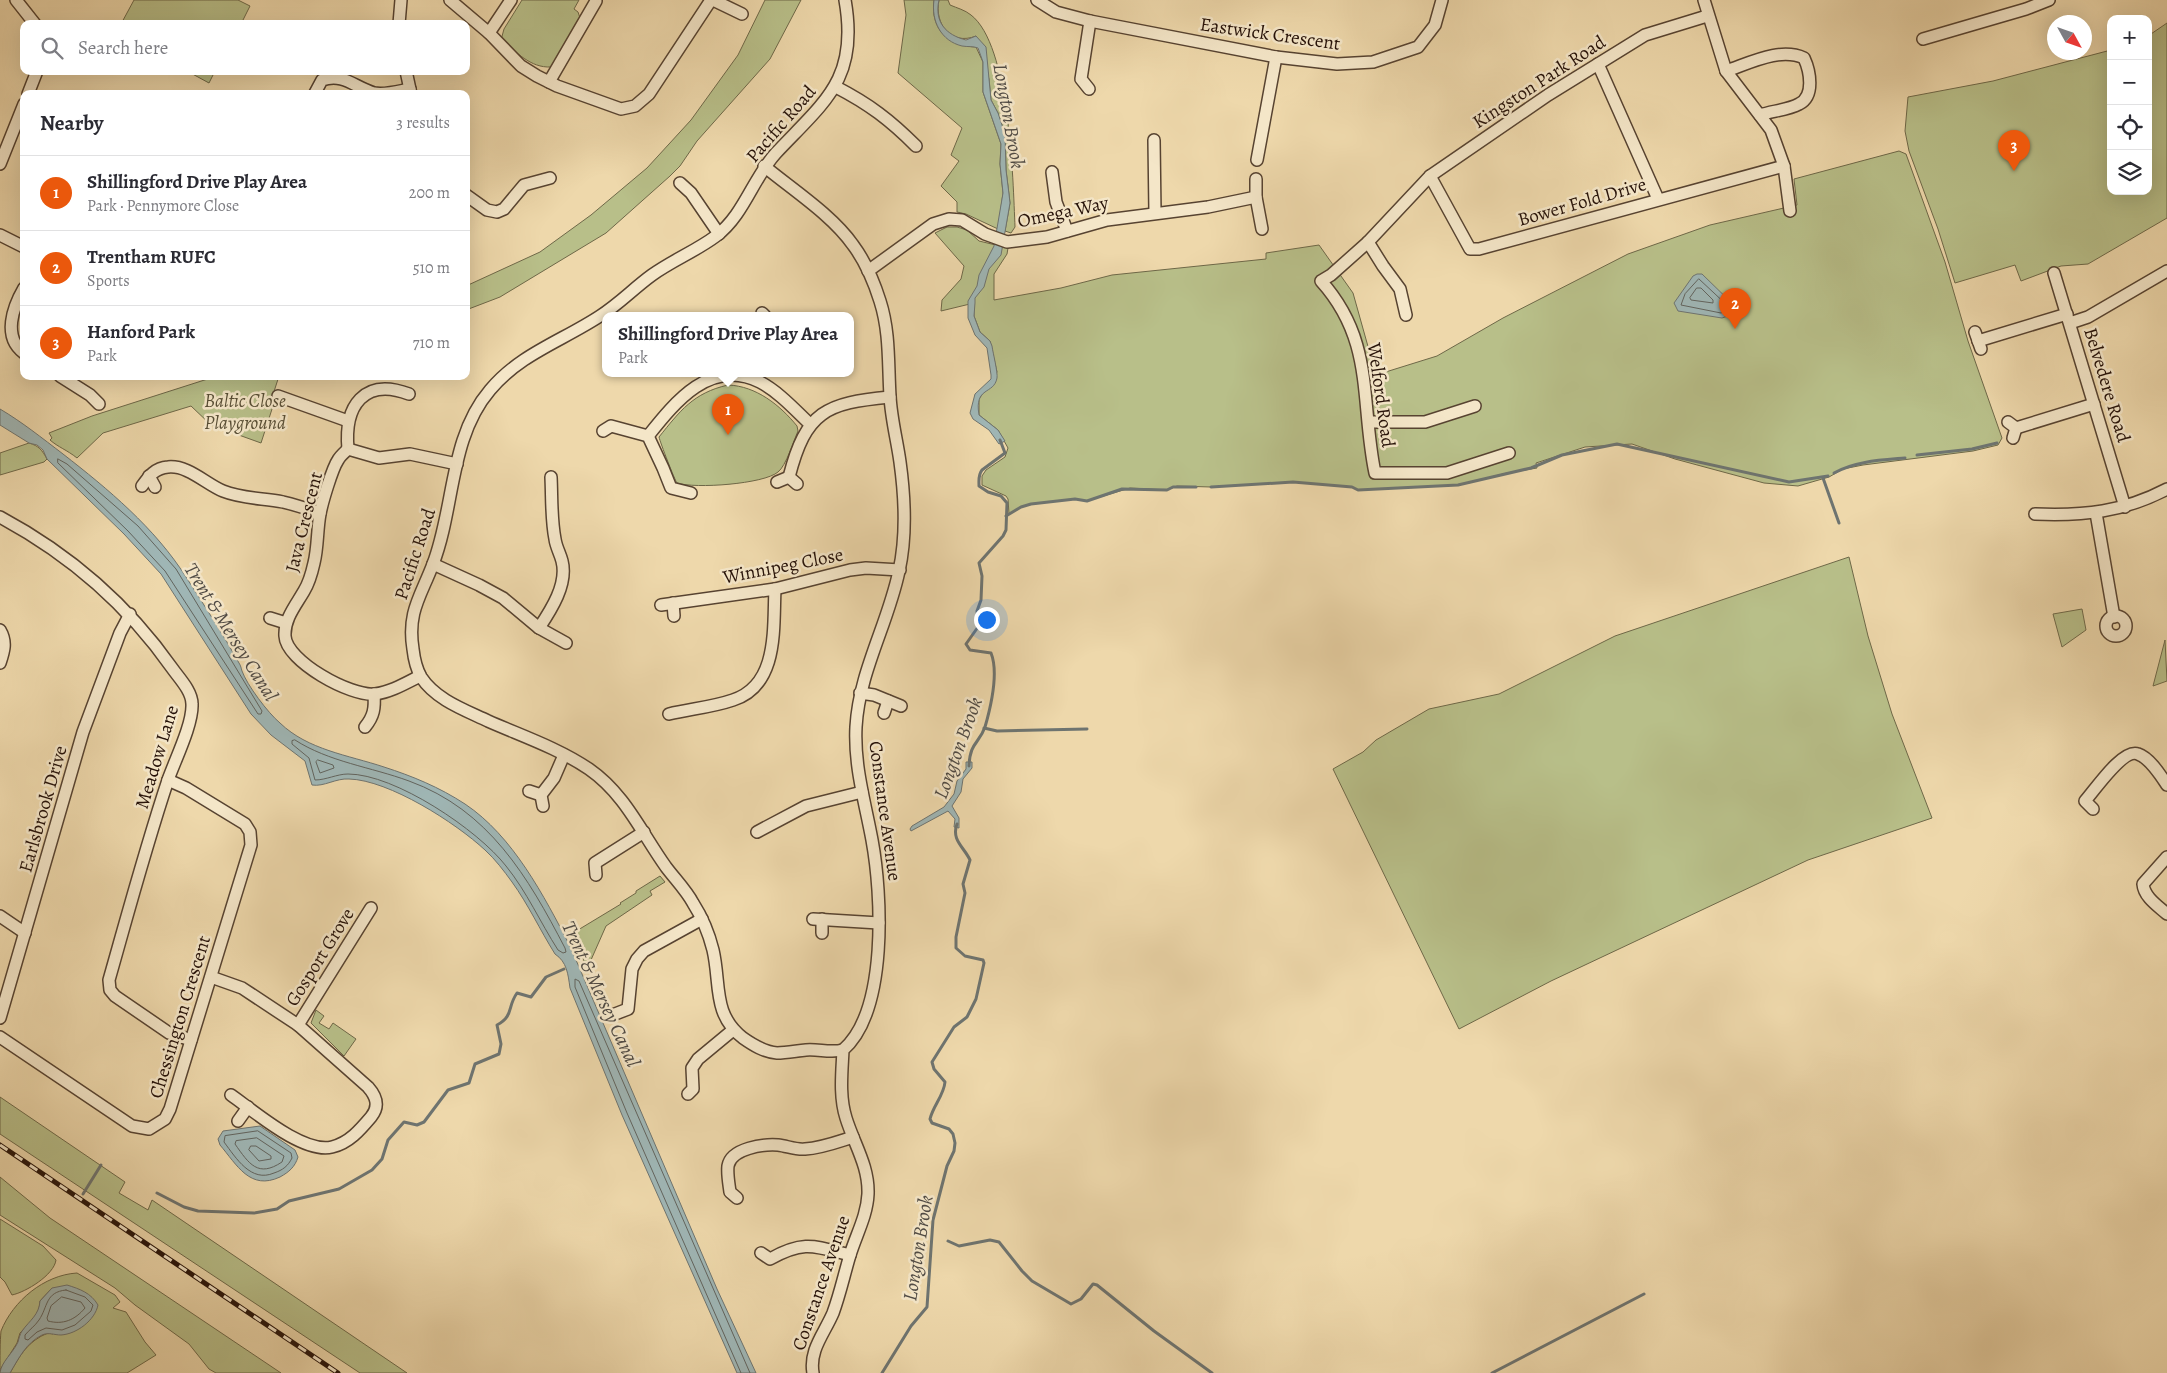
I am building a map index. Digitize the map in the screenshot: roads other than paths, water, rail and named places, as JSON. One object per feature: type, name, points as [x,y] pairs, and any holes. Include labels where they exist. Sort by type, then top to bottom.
[{"type":"street","points":[[16,0],[32,20]]},
{"type":"street","points":[[399,20],[401,0]]},
{"type":"street","points":[[450,0],[490,33],[521,66],[549,82],[613,107],[621,108],[635,106],[655,86],[712,0],[742,14]]},
{"type":"street","points":[[490,33],[511,0]]},
{"type":"street","name":"Pacific Road","points":[[606,312],[650,276],[719,234],[732,221],[742,206],[764,166],[817,112],[836,87],[848,52],[849,26],[845,0]]},
{"type":"street","name":"Eastwick Crescent","points":[[1037,0],[1056,12],[1090,21],[1276,57],[1337,64],[1374,62],[1418,47],[1435,25],[1442,0]]},
{"type":"street","points":[[1704,0],[1726,70],[1771,130],[1784,166],[1790,211]]},
{"type":"street","points":[[1923,39],[2026,9],[2049,0]]},
{"type":"street","points":[[549,82],[591,5]]},
{"type":"street","name":"Kingston Park Road","points":[[1368,242],[1430,176],[1548,96],[1645,35],[1708,16]]},
{"type":"street","points":[[1089,89],[1076,82],[1090,21]]},
{"type":"street","points":[[1726,70],[1782,53],[1796,54],[1804,58],[1810,78],[1807,95],[1800,104],[1760,115]]},
{"type":"street","points":[[1257,160],[1276,57]]},
{"type":"street","points":[[1598,64],[1658,199]]},
{"type":"street","points":[[30,90],[35,75]]},
{"type":"street","points":[[407,75],[410,90]]},
{"type":"street","points":[[317,90],[322,80],[333,77],[367,90]]},
{"type":"street","points":[[836,87],[876,109],[909,144]]},
{"type":"street","points":[[0,164],[20,114]]},
{"type":"street","points":[[1154,140],[1149,155],[1155,213]]},
{"type":"street","name":"Constance Avenue","points":[[764,166],[834,224],[853,244],[868,271],[880,300],[886,323],[890,397],[904,502],[904,531],[900,570],[891,603],[860,693],[856,727],[857,759],[876,864],[879,923],[875,982],[867,1013],[854,1038],[843,1050],[841,1093],[845,1117],[866,1168],[868,1194],[864,1219],[850,1255],[841,1291],[832,1315],[813,1354],[812,1373]]},
{"type":"street","name":"Bower Fold Drive","points":[[1430,176],[1470,249],[1479,249],[1784,166]]},
{"type":"street","points":[[1052,172],[1060,183],[1056,202],[1067,231]]},
{"type":"street","points":[[470,198],[490,212],[497,212],[504,209],[524,185],[550,178]]},
{"type":"street","points":[[1256,179],[1256,197],[1262,229]]},
{"type":"street","points":[[680,183],[687,196],[719,234]]},
{"type":"street","name":"Omega Way","points":[[868,271],[890,257],[933,224],[949,219],[962,220],[992,237],[1007,242],[1047,237],[1107,220],[1208,207],[1256,197]]},
{"type":"street","points":[[0,235],[20,245]]},
{"type":"street","points":[[1368,242],[1400,289],[1406,315]]},
{"type":"street","name":"Welford Road","points":[[1368,242],[1331,275],[1320,281],[1336,297],[1351,326],[1362,364],[1369,422],[1369,442],[1375,473],[1447,473],[1510,454]]},
{"type":"street","points":[[1978,341],[2068,319],[2088,317],[2167,271]]},
{"type":"street","name":"Belvedere Road","points":[[2054,273],[2125,506]]},
{"type":"street","points":[[20,296],[14,309],[11,323],[13,339],[20,351]]},
{"type":"street","name":"Pacific Road","points":[[420,676],[415,662],[410,629],[417,599],[433,564],[447,518],[457,464],[467,426],[487,393],[509,370],[542,348],[602,315]]},
{"type":"street","points":[[648,436],[679,399],[692,388],[712,378],[720,377]]},
{"type":"street","points":[[749,377],[778,394],[810,424]]},
{"type":"street","points":[[66,380],[90,395],[99,404]]},
{"type":"street","points":[[396,389],[399,380]]},
{"type":"street","points":[[293,388],[284,398],[348,421]]},
{"type":"street","points":[[409,394],[396,389],[376,388],[364,394],[355,405],[348,421],[348,449],[379,458],[410,454],[457,464]]},
{"type":"street","points":[[81,403],[90,395]]},
{"type":"street","points":[[777,482],[793,480],[797,448],[810,424],[835,406],[853,401],[890,397]]},
{"type":"street","points":[[2012,430],[2094,404]]},
{"type":"street","points":[[1369,422],[1425,422],[1475,406]]},
{"type":"street","points":[[607,423],[648,436],[664,468],[671,488]]},
{"type":"street","name":"Java Crescent","points":[[286,623],[305,590],[311,574],[315,562],[320,513],[338,460],[348,449]]},
{"type":"street","points":[[142,486],[149,476],[158,469],[170,466],[184,470],[212,486],[235,496],[284,502],[320,513]]},
{"type":"street","points":[[149,476],[155,487]]},
{"type":"street","points":[[539,628],[549,612],[563,576],[562,562],[554,538],[551,477]]},
{"type":"street","points":[[660,495],[671,488],[691,493]]},
{"type":"street","points":[[2035,514],[2096,513],[2125,506],[2167,489]]},
{"type":"street","points":[[2096,513],[2114,617]]},
{"type":"street","name":"Meadow Lane","points":[[0,517],[55,549],[111,595],[156,645],[186,688],[192,703],[191,717],[168,780],[109,984],[115,996],[161,1027],[180,1038],[191,1040]]},
{"type":"street","points":[[433,564],[503,598],[539,628],[566,643]]},
{"type":"street","name":"Winnipeg Close","points":[[661,605],[774,589],[850,570],[866,568],[900,570]]},
{"type":"street","points":[[674,709],[734,700],[758,684],[768,667],[772,648],[774,589]]},
{"type":"street","points":[[673,603],[674,616]]},
{"type":"street","name":"Earlsbrook Drive","points":[[0,1018],[83,732],[120,633],[130,614]]},
{"type":"street","points":[[270,618],[286,623],[284,636],[288,648],[297,659],[336,683],[357,693],[374,694],[393,689],[420,676],[432,689],[455,706],[564,755],[589,770],[611,787],[629,809],[665,866],[691,899],[702,919],[713,950],[720,1006],[734,1030],[756,1048],[774,1053],[811,1050],[834,1052],[843,1050]]},
{"type":"street","points":[[0,630],[5,641],[0,663]]},
{"type":"street","points":[[860,693],[901,706]]},
{"type":"street","points":[[365,727],[373,717],[375,706],[374,694]]},
{"type":"street","points":[[884,714],[888,701]]},
{"type":"street","points":[[2085,802],[2120,759],[2128,754],[2137,753],[2144,758],[2167,785]]},
{"type":"street","points":[[529,791],[542,801],[564,755]]},
{"type":"street","name":"Chessington Crescent","points":[[0,1037],[132,1126],[149,1129],[164,1119],[170,1109],[251,845],[251,838],[245,824],[186,788],[168,780]]},
{"type":"street","points":[[761,825],[806,806],[862,792]]},
{"type":"street","points":[[592,866],[644,832]]},
{"type":"street","points":[[2167,857],[2143,884],[2149,898],[2167,914]]},
{"type":"street","name":"Gosport Grove","points":[[298,1025],[371,908]]},
{"type":"street","points":[[0,916],[25,933]]},
{"type":"street","points":[[610,1016],[632,1013],[632,969],[636,959],[644,951],[702,919]]},
{"type":"street","points":[[822,933],[818,919],[879,923]]},
{"type":"street","points":[[211,977],[242,988],[298,1025],[323,1045],[375,1095],[376,1104],[375,1112],[350,1139],[329,1148],[304,1143],[231,1095]]},
{"type":"street","points":[[693,1092],[692,1068],[698,1059],[734,1030]]},
{"type":"street","points":[[238,1121],[248,1107]]},
{"type":"street","points":[[731,1196],[727,1156],[754,1147],[777,1145],[803,1150],[830,1145],[853,1137]]},
{"type":"street","points":[[767,1260],[786,1250],[813,1245],[850,1255]]},
{"type":"water","points":[[934,0],[939,0],[938,15],[947,31],[966,40],[976,36],[986,47],[991,100],[998,113],[1005,134],[1006,170],[1010,203],[1001,255],[989,269],[984,287],[975,298],[974,316],[980,332],[990,341],[992,346],[997,375],[992,387],[979,399],[979,415],[998,430],[1005,441],[999,444],[989,430],[973,419],[970,413],[975,394],[991,379],[991,375],[987,348],[975,335],[968,318],[968,301],[977,286],[979,275],[994,246],[1003,193],[1000,164],[1001,144],[983,92],[983,62],[978,48],[962,46],[948,40],[943,35],[934,15]]},
{"type":"water","points":[[1702,274],[1740,311],[1722,318],[1678,311],[1674,303],[1693,276]]},
{"type":"water","points":[[0,409],[32,430],[97,481],[130,510],[160,542],[174,559],[213,620],[240,664],[253,691],[280,723],[303,740],[316,746],[405,774],[445,792],[482,817],[512,850],[526,868],[570,946],[717,1289],[756,1373],[737,1373],[622,1115],[570,988],[568,973],[503,869],[485,850],[457,828],[440,816],[402,795],[365,781],[349,779],[312,785],[305,761],[271,735],[251,714],[161,574],[124,534],[47,459],[43,450],[0,425]]},
{"type":"water","points":[[966,762],[972,762],[972,768],[963,779],[961,792],[952,806],[959,818],[959,828],[954,827],[955,819],[948,811],[911,831],[912,826],[944,807],[954,794],[957,781],[966,769]]},
{"type":"water","points":[[260,1126],[295,1150],[298,1157],[289,1171],[280,1177],[260,1181],[245,1174],[239,1168],[220,1145],[218,1139],[223,1131]]},
{"type":"water","points":[[67,1285],[92,1297],[98,1305],[93,1316],[73,1332],[61,1335],[45,1334],[36,1338],[23,1351],[10,1373],[0,1373],[18,1342],[22,1331],[36,1314],[40,1301],[52,1288]]},
{"type":"waterway","name":"Longton Brook","points":[[969,766],[971,752],[985,727],[992,700],[994,670],[991,653],[970,650],[966,644],[978,627],[977,611],[981,600],[982,576],[979,563],[1006,530],[1007,503],[1001,496],[988,492],[979,486],[979,478],[982,470],[1005,453],[1000,440]]},
{"type":"waterway","points":[[1917,455],[1972,449],[1997,443]]},
{"type":"waterway","points":[[1211,487],[1293,482],[1352,487],[1358,490],[1458,485],[1531,468],[1562,455],[1617,444],[1789,482],[1828,476]]},
{"type":"waterway","points":[[1834,473],[1851,466],[1878,460],[1905,458]]},
{"type":"waterway","points":[[1823,478],[1839,523]]},
{"type":"waterway","points":[[1006,516],[1021,507],[1031,504],[1075,499],[1087,501],[1122,489],[1167,490],[1173,487],[1196,487]]},
{"type":"waterway","points":[[984,728],[997,731],[1087,729]]},
{"type":"waterway","name":"Longton Brook","points":[[882,1373],[911,1326],[927,1307],[933,1220],[955,1143],[953,1134],[949,1129],[932,1123],[930,1119],[943,1091],[945,1082],[934,1069],[932,1062],[954,1027],[967,1017],[976,999],[984,963],[983,960],[965,956],[956,948],[956,937],[965,893],[963,884],[970,860],[957,839],[957,824]]},
{"type":"waterway","points":[[157,1193],[184,1207],[198,1211],[254,1213],[277,1209],[289,1201],[339,1189],[372,1170],[382,1159],[388,1140],[404,1122],[417,1125],[424,1122],[448,1090],[469,1083],[475,1064],[499,1054],[501,1044],[497,1025],[508,1015],[517,993],[531,997],[546,977],[564,969]]},
{"type":"waterway","points":[[83,1194],[101,1165]]},
{"type":"waterway","points":[[948,1241],[959,1246],[990,1240],[999,1242],[1032,1281],[1071,1304],[1081,1299],[1093,1284],[1097,1285],[1154,1331],[1212,1373]]},
{"type":"waterway","points":[[1492,1373],[1644,1294]]},
{"type":"railway","points":[[0,1145],[338,1373]]},
{"type":"place","name":"Hanford Park","points":[[2014,171]]},
{"type":"place","name":"Trentham RUFC","points":[[1735,329]]},
{"type":"place","name":"Shillingford Drive Play Area","points":[[728,435]]},
{"type":"park label","name":"Baltic Close Playground","points":[[245,412]]},
{"type":"water label","name":"Trent & Mersey Canal","points":[[231,632]]},
{"type":"water label","name":"Trent & Mersey Canal","points":[[601,994]]}]
